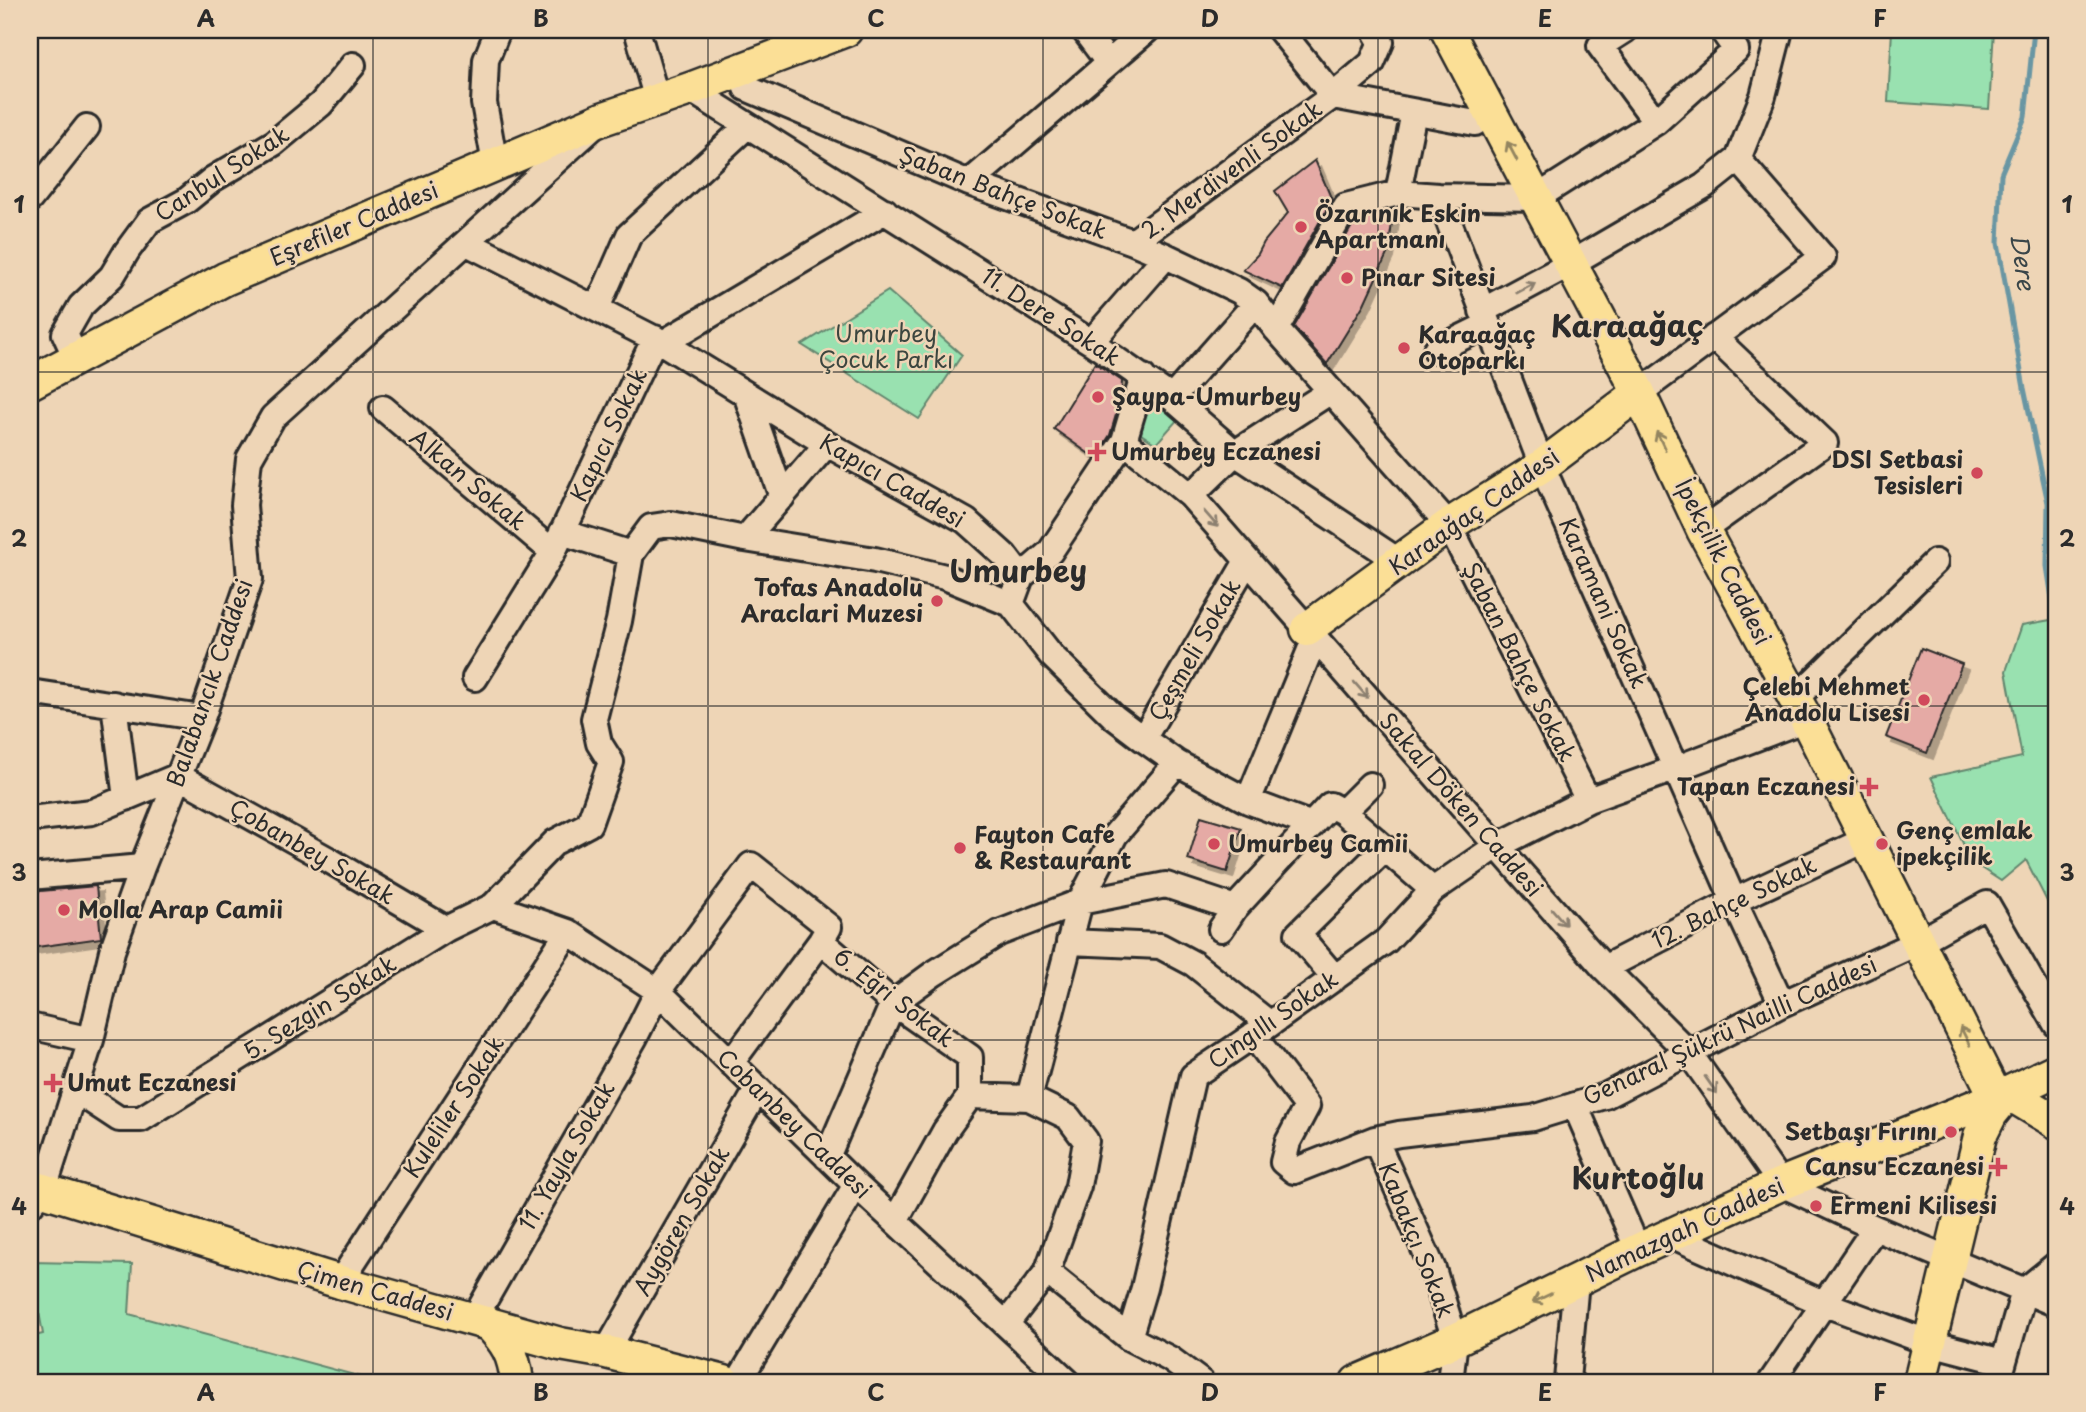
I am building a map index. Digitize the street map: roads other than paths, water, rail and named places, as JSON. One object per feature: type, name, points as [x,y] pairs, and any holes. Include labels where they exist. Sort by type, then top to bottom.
[{"type":"main road","name":"Eşrefiler Caddesi","points":[[30,383],[225,279],[602,119],[846,30]]},
{"type":"main road","name":"İpekçilik Caddesi","points":[[1447,30],[1639,393],[1703,530],[1800,709],[1917,943],[2002,1095]]},
{"type":"main road","name":"Karaağaç Caddesi","points":[[1311,633],[1449,525],[1542,466],[1639,393]]},
{"type":"main road","name":"Namazgah Caddesi","points":[[1368,1380],[1781,1184],[2002,1095],[2056,1070]]},
{"type":"main road","points":[[2056,1083],[2056,1094]]},
{"type":"main road","points":[[1920,1382],[1980,1136],[1991,1114],[2002,1095],[2056,1122]]},
{"type":"main road","name":"Çimen Caddesi","points":[[35,1194],[560,1343],[724,1382]]},
{"type":"main road","points":[[481,1321],[502,1338],[513,1356],[517,1382]]},
{"type":"main road","points":[[517,1382],[527,1366],[543,1352],[560,1343]]},
{"type":"street","points":[[495,164],[484,103],[486,60],[498,30]]},
{"type":"street","points":[[637,30],[657,100]]},
{"type":"street","points":[[1084,30],[1108,62]]},
{"type":"street","points":[[969,183],[1147,30]]},
{"type":"street","points":[[1280,30],[1333,96],[1372,63],[1381,42],[1374,30]]},
{"type":"street","points":[[1625,30],[1600,46],[1656,122]]},
{"type":"street","points":[[1276,329],[1346,206],[1398,193],[1536,198],[1656,122],[1736,50],[1722,30]]},
{"type":"street","points":[[1436,350],[1570,264],[1704,186],[1738,159],[1763,96],[1780,30]]},
{"type":"street","name":"Canbul Sokak","points":[[76,358],[65,334],[81,306],[112,276],[149,221],[186,201],[213,179],[274,143],[321,104],[352,65]]},
{"type":"street","name":"Şaban Bahçe Sokak","points":[[746,88],[969,183],[1133,242],[1239,291],[1256,303],[1449,525],[1588,800]]},
{"type":"street","name":"11. Dere Sokak","points":[[690,89],[1091,342],[1172,398],[1236,453],[1400,562]]},
{"type":"street","name":"2. Merdivenli Sokak","points":[[1133,242],[1333,96],[1414,113],[1475,122]]},
{"type":"street","points":[[1398,193],[1414,113]]},
{"type":"street","name":"Balabancık Caddesi","points":[[35,1194],[91,1040],[111,951],[202,718],[250,579],[244,505],[249,459],[273,417],[602,119]]},
{"type":"street","points":[[597,308],[629,235],[747,125]]},
{"type":"street","points":[[30,199],[87,127]]},
{"type":"street","points":[[1639,393],[1823,257],[1738,159]]},
{"type":"street","name":"Karamani Sokak","points":[[1439,196],[1542,466],[1782,1004]]},
{"type":"street","points":[[659,340],[885,211]]},
{"type":"street","name":"Kapıcı Caddesi","points":[[467,243],[659,340],[827,444],[966,521],[1005,556],[1021,577]]},
{"type":"street","points":[[1091,342],[1166,256]]},
{"type":"street","points":[[1172,398],[1256,303]]},
{"type":"street","points":[[1703,530],[1825,443],[1714,337]]},
{"type":"street","name":"Kapıcı Sokak","points":[[475,678],[558,542],[659,340]]},
{"type":"street","points":[[1011,604],[1021,577],[1050,552],[1124,441],[1143,377]]},
{"type":"street","points":[[1191,496],[1236,453],[1331,391]]},
{"type":"street","points":[[746,394],[782,497]]},
{"type":"street","name":"Alkan Sokak","points":[[383,408],[558,542]]},
{"type":"street","name":"Sakal Döken Caddesi","points":[[1124,441],[1191,496],[1604,968],[1689,1053],[1781,1184]]},
{"type":"street","points":[[745,539],[827,444]]},
{"type":"street","points":[[631,554],[651,527],[671,524],[874,560],[945,577],[1011,604],[1051,655],[1114,718],[1177,762],[1248,801],[1312,825]]},
{"type":"street","name":"Kapıcı Sokak","points":[[558,542],[631,554]]},
{"type":"street","name":"5. Sezgin Sokak","points":[[75,1090],[119,1119],[141,1119],[446,929],[493,905],[555,842],[589,824],[611,762],[599,743],[594,719],[620,621],[631,554]]},
{"type":"street","name":"Çeşmeli Sokak","points":[[1143,739],[1247,561]]},
{"type":"street","points":[[1800,709],[1935,562]]},
{"type":"street","points":[[1248,801],[1311,633]]},
{"type":"street","points":[[30,692],[202,718]]},
{"type":"street","points":[[114,704],[126,798]]},
{"type":"street","name":"Cıngıllı Sokak","points":[[1129,1338],[1144,1288],[1193,1076],[1386,941],[1433,890],[1497,846],[1588,800],[1677,768],[1800,709]]},
{"type":"street","points":[[1029,1098],[1080,902],[1115,835],[1177,762]]},
{"type":"street","points":[[30,819],[92,812],[178,776]]},
{"type":"street","name":"Çobanbey Sokak","points":[[178,776],[446,929]]},
{"type":"street","points":[[1343,812],[1370,785]]},
{"type":"street","points":[[1221,929],[1235,908],[1330,806],[1343,812],[1433,890]]},
{"type":"street","name":"12. Bahçe Sokak","points":[[1604,968],[1734,901],[1865,840]]},
{"type":"street","points":[[1335,978],[1298,934],[1385,848]]},
{"type":"street","name":"11. Yayla Sokak","points":[[481,1321],[658,991],[751,865],[829,927],[821,941]]},
{"type":"street","points":[[30,877],[142,867]]},
{"type":"street","points":[[827,1157],[893,1003],[933,974],[999,933],[1080,902],[1166,885],[1235,908]]},
{"type":"street","name":"Genaral Şükrü Nailli Caddesi","points":[[1262,1030],[1307,1106],[1288,1142],[1283,1162],[1294,1171],[1375,1139],[1399,1133],[1532,1118],[1605,1096],[1782,1004],[1917,943],[1987,904],[2056,1024]]},
{"type":"street","name":"Cobanbey Caddesi","points":[[493,905],[568,932],[658,991],[856,1185],[1068,1382]]},
{"type":"street","name":"Kuleliler Sokak","points":[[340,1282],[568,932]]},
{"type":"street","points":[[731,1063],[821,941]]},
{"type":"street","name":"6. Eğri Sokak","points":[[821,941],[893,1003],[970,1057],[970,1096]]},
{"type":"street","points":[[1069,942],[1160,946],[1194,964],[1262,1030]]},
{"type":"street","points":[[30,1026],[91,1040]]},
{"type":"street","name":"Aygören Sokak","points":[[606,1352],[757,1090]]},
{"type":"street","points":[[895,1221],[945,1130],[970,1096],[1029,1098],[1068,1117],[1086,1141],[1078,1186],[1047,1272],[1006,1324]]},
{"type":"street","points":[[1575,1105],[1638,1250]]},
{"type":"street","name":"Kabakçı Sokak","points":[[1375,1139],[1433,1269],[1455,1340]]},
{"type":"street","points":[[1781,1184],[1875,1228],[2056,1304]]},
{"type":"street","points":[[737,1382],[856,1185]]},
{"type":"street","points":[[1771,1382],[1875,1228]]},
{"type":"street","points":[[1671,1235],[1825,1304],[2001,1372],[2024,1292],[2056,1265]]},
{"type":"street","points":[[1047,1272],[1129,1338],[1170,1359],[1201,1382]]},
{"type":"street","points":[[1571,1382],[1567,1380],[1576,1281]]},
{"type":"street","points":[[1450,1382],[1455,1340]]},
{"type":"waterway","name":"Dere","points":[[2034,30],[2025,117],[2001,174],[1998,243],[2048,503],[2047,566],[2056,625]]},
{"type":"place","name":"Özarınık Eskin Apartmanı","points":[[1301,227]]},
{"type":"place","name":"Pınar Sitesi","points":[[1347,278]]},
{"type":"place","name":"Karaağaç Otoparkı","points":[[1404,348]]},
{"type":"place","name":"Şaypa-Umurbey","points":[[1098,397]]},
{"type":"place","name":"Umurbey Eczanesi","points":[[1097,452]]},
{"type":"place","name":"DSI Setbasi Tesisleri","points":[[1977,473]]},
{"type":"place","name":"Tofas Anadolu Araclari Muzesi","points":[[937,601]]},
{"type":"place","name":"Çelebi Mehmet Anadolu Lisesi","points":[[1924,700]]},
{"type":"place","name":"Tapan Eczanesi","points":[[1869,787]]},
{"type":"place","name":"Umurbey Camii","points":[[1214,844]]},
{"type":"place","name":"Genç emlak ipekçilik","points":[[1882,844]]},
{"type":"place","name":"Fayton Cafe & Restaurant","points":[[960,848]]},
{"type":"place","name":"Molla Arap Camii","points":[[64,910]]},
{"type":"place","name":"Umut Eczanesi","points":[[53,1083]]},
{"type":"place","name":"Setbaşı Fırını","points":[[1951,1132]]},
{"type":"place","name":"Cansu Eczanesi","points":[[1998,1167]]},
{"type":"place","name":"Ermeni Kilisesi","points":[[1816,1206]]},
{"type":"district","name":"Karaağaç","points":[[1627,327]]},
{"type":"district","name":"Umurbey","points":[[1018,572]]},
{"type":"district","name":"Kurtoğlu","points":[[1638,1179]]},
{"type":"park label","name":"Umurbey Çocuk Parkı","points":[[886,347]]}]
